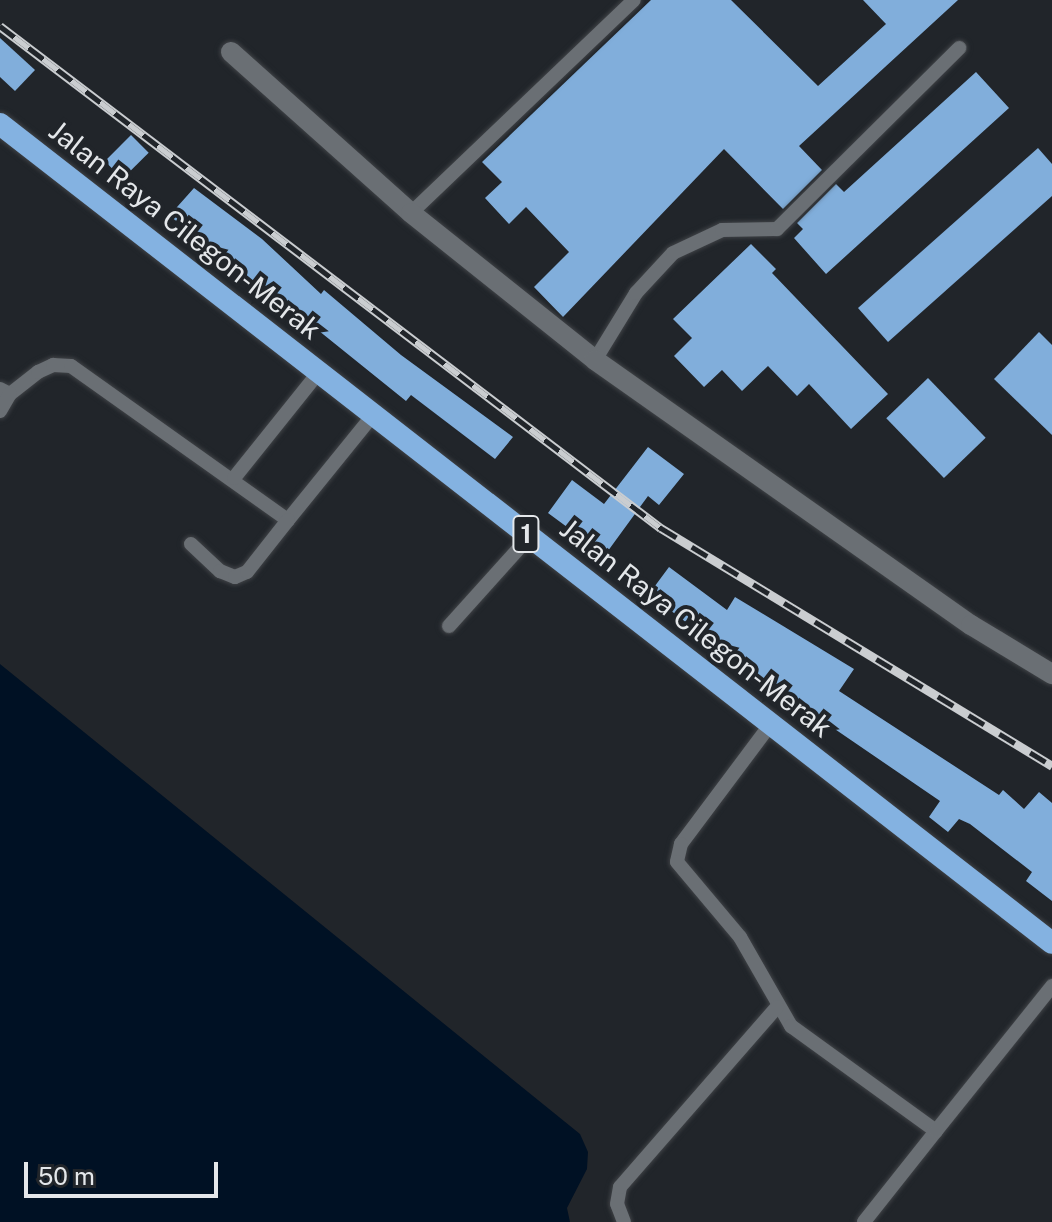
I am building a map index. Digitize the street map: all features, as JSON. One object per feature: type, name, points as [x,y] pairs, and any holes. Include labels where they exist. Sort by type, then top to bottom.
[{"type":"highway","name":"Jalan Raya Cilegon-Merak","points":[[0,124],[1052,943]]},
{"type":"street","points":[[231,52],[411,213],[595,360],[971,625],[1052,674]]},
{"type":"lane","points":[[411,213],[634,0]]},
{"type":"lane","points":[[595,360],[636,293],[673,253],[722,230],[777,229],[959,48]]},
{"type":"lane","points":[[0,411],[5,392],[45,368],[71,366],[234,478],[288,520]]},
{"type":"lane","points":[[234,478],[319,372]]},
{"type":"lane","points":[[191,544],[220,571],[235,577],[247,572],[373,415]]},
{"type":"lane","points":[[449,626],[529,537]]},
{"type":"lane","points":[[770,725],[681,844],[677,862],[740,937],[777,1007],[813,1045],[936,1131]]},
{"type":"lane","points":[[864,1222],[1052,986]]},
{"type":"lane","points":[[624,1222],[617,1204],[620,1187],[777,1007]]},
{"type":"water","points":[[0,664],[580,1134],[588,1152],[587,1169],[567,1208],[570,1222],[0,1222]]},
{"type":"building","points":[[651,0],[731,0],[818,86],[886,24],[863,0],[958,0],[799,146],[822,170],[783,209],[724,149],[563,317],[534,287],[569,252],[526,207],[509,224],[485,198],[502,182],[482,162]]},
{"type":"building","points":[[0,38],[35,70],[15,91],[0,77]]},
{"type":"building","points":[[976,72],[1009,108],[826,274],[794,238],[803,229],[797,223],[836,184],[844,192]]},
{"type":"building","points":[[131,135],[149,153],[123,179],[105,161]]},
{"type":"building","points":[[1038,148],[1052,164],[1052,196],[888,342],[858,308]]},
{"type":"building","points":[[194,188],[262,239],[321,294],[324,290],[401,355],[513,437],[495,459],[411,395],[406,401],[293,310],[289,314],[217,248],[169,216]]},
{"type":"building","points":[[751,244],[776,269],[772,273],[888,394],[851,429],[809,384],[797,396],[768,366],[742,391],[722,370],[704,387],[674,356],[692,338],[673,319]]},
{"type":"building","points":[[1039,332],[1052,345],[1052,435],[994,379]]},
{"type":"building","points":[[928,378],[986,438],[944,478],[886,418]]},
{"type":"building","points":[[648,447],[684,474],[659,505],[648,496],[605,555],[548,513],[572,480],[604,504]]},
{"type":"building","points":[[669,567],[727,610],[735,597],[854,669],[839,691],[999,795],[1003,790],[1024,809],[1039,792],[1052,803],[1052,901],[1026,881],[1032,872],[970,824],[959,819],[948,832],[929,817],[940,801],[750,671],[649,594]]},
{"type":"railway","points":[[0,26],[661,528],[1052,766]]}]
